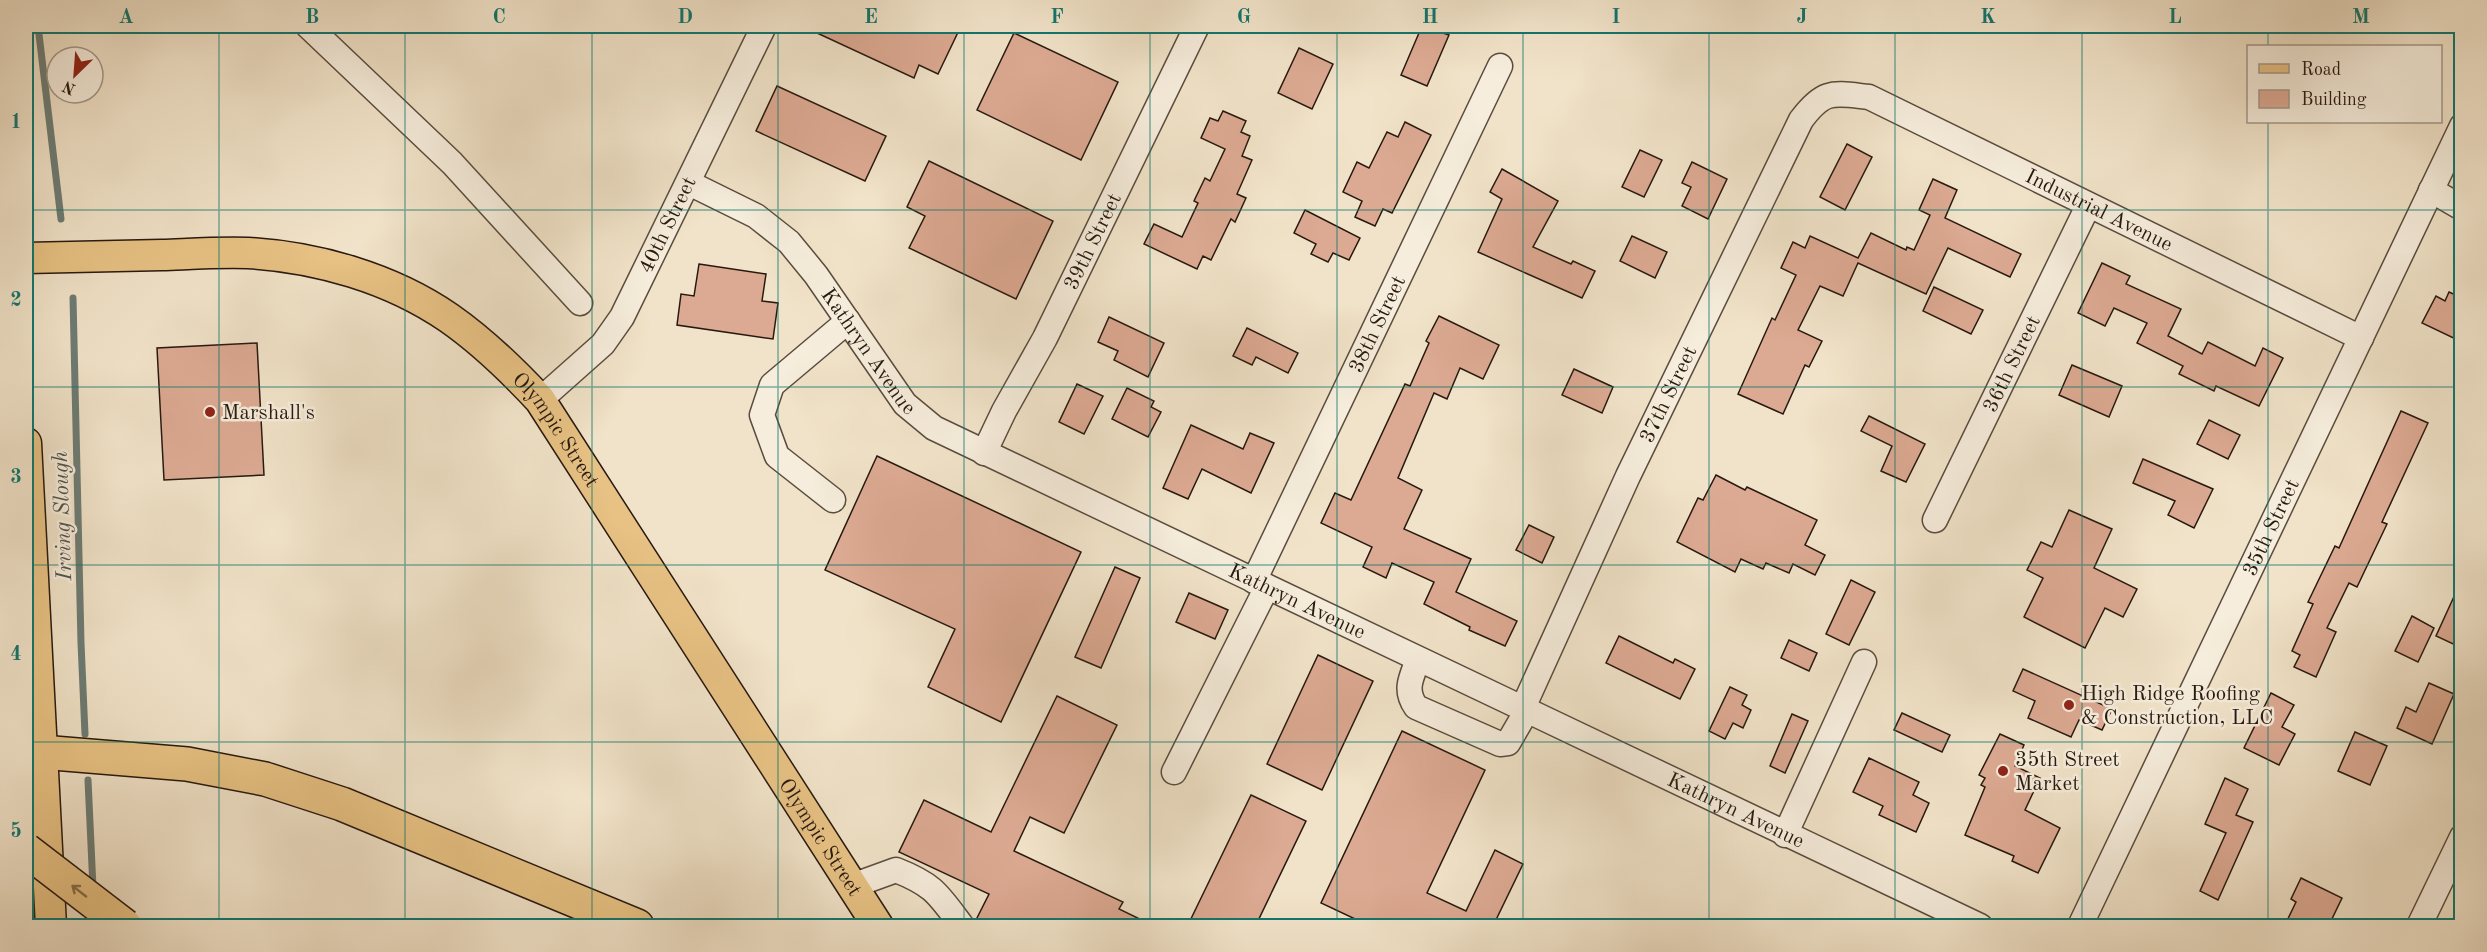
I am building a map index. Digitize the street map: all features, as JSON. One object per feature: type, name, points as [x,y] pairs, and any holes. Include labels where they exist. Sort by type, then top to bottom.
[{"type":"highway","points":[[40,752],[187,764],[265,780],[342,804],[636,927]]},
{"type":"highway","points":[[26,850],[125,927]]},
{"type":"main road","name":"Olympic Street","points":[[26,258],[246,253],[286,256],[330,265],[412,296],[448,317],[485,346],[540,400],[878,927]]},
{"type":"main road","points":[[26,443],[40,752],[51,927]]},
{"type":"street","points":[[308,26],[452,163],[580,303]]},
{"type":"street","name":"40th Street","points":[[540,400],[603,344],[622,317],[764,26]]},
{"type":"street","name":"39th Street","points":[[984,453],[1050,327],[1197,26]]},
{"type":"street","name":"38th Street","points":[[1174,772],[1500,66]]},
{"type":"street","name":"Industrial Avenue","points":[[1834,93],[1869,97],[2361,338]]},
{"type":"street","name":"37th Street","points":[[1418,660],[1409,684],[1409,696],[1416,707],[1500,744],[1508,743],[1628,476],[1801,120],[1814,102],[1834,93]]},
{"type":"street","name":"35th Street","points":[[2080,927],[2462,126]]},
{"type":"street","name":"Kathryn Avenue","points":[[689,183],[756,216],[789,242],[816,275],[905,404],[934,428],[1980,927]]},
{"type":"street","points":[[2431,190],[2462,208]]},
{"type":"street","name":"36th Street","points":[[1935,520],[2088,206]]},
{"type":"street","points":[[833,500],[777,456],[762,416],[772,385],[848,321]]},
{"type":"street","points":[[1785,835],[1864,662]]},
{"type":"street","points":[[2419,927],[2462,837]]},
{"type":"street","points":[[852,886],[896,870],[918,879],[936,891],[962,927]]},
{"type":"building","points":[[802,26],[961,26],[938,74],[919,65],[914,78]]},
{"type":"building","points":[[1422,26],[1449,35],[1427,86],[1401,75]]},
{"type":"building","points":[[1014,33],[1118,82],[1081,160],[977,110]]},
{"type":"building","points":[[1299,48],[1333,64],[1312,109],[1278,93]]},
{"type":"building","points":[[777,86],[886,136],[865,181],[756,131]]},
{"type":"building","points":[[1223,111],[1246,121],[1241,132],[1250,136],[1242,156],[1252,160],[1237,194],[1246,198],[1235,222],[1231,219],[1211,260],[1203,256],[1197,269],[1144,244],[1154,224],[1182,237],[1198,203],[1194,201],[1205,178],[1210,181],[1225,149],[1201,138],[1210,118],[1218,121]]},
{"type":"building","points":[[1405,122],[1431,135],[1392,213],[1383,209],[1375,226],[1355,217],[1362,201],[1343,192],[1357,162],[1369,168],[1387,132],[1398,137]]},
{"type":"building","points":[[1847,144],[1872,157],[1845,210],[1820,197]]},
{"type":"building","points":[[1640,150],[1662,160],[1644,197],[1622,187]]},
{"type":"building","points":[[929,161],[1053,221],[1016,299],[909,248],[925,216],[907,207]]},
{"type":"building","points":[[1692,162],[1727,179],[1708,219],[1682,206],[1691,187],[1682,183]]},
{"type":"building","points":[[1502,169],[1558,201],[1533,247],[1571,264],[1573,261],[1595,271],[1582,298],[1478,252],[1502,199],[1490,192]]},
{"type":"building","points":[[1933,179],[1957,190],[1945,218],[2021,254],[2010,277],[1948,248],[1926,294],[1858,263],[1843,296],[1820,286],[1798,330],[1822,341],[1809,367],[1805,365],[1783,414],[1738,394],[1772,318],[1775,320],[1796,275],[1781,268],[1793,242],[1805,248],[1810,236],[1858,258],[1871,233],[1906,250],[1907,247],[1914,250],[1930,215],[1919,210]]},
{"type":"building","points":[[1305,210],[1360,238],[1349,260],[1333,253],[1328,262],[1311,254],[1316,244],[1294,233]]},
{"type":"building","points":[[1632,236],[1667,252],[1655,278],[1620,261]]},
{"type":"building","points":[[2102,263],[2130,276],[2126,284],[2181,309],[2168,336],[2202,354],[2208,342],[2255,366],[2263,348],[2283,358],[2259,406],[2216,386],[2214,391],[2179,374],[2183,366],[2137,343],[2147,323],[2114,308],[2105,326],[2078,313]]},
{"type":"building","points":[[699,264],[766,274],[762,301],[778,303],[773,339],[677,325],[681,294],[694,296]]},
{"type":"building","points":[[1934,287],[1983,310],[1971,334],[1923,311]]},
{"type":"building","points":[[2449,292],[2462,298],[2462,342],[2422,323],[2436,296],[2445,301]]},
{"type":"building","points":[[1439,316],[1499,345],[1483,379],[1460,368],[1447,399],[1434,393],[1398,478],[1422,490],[1404,529],[1471,559],[1456,592],[1517,621],[1505,646],[1469,630],[1470,627],[1424,604],[1434,582],[1392,563],[1386,578],[1363,567],[1372,547],[1321,523],[1335,493],[1351,500],[1405,384],[1410,386],[1429,343],[1426,341]]},
{"type":"building","points":[[1109,317],[1164,343],[1148,377],[1114,360],[1118,351],[1098,342]]},
{"type":"building","points":[[1247,328],[1298,353],[1288,373],[1256,357],[1252,365],[1233,356]]},
{"type":"building","name":"Marshall's","points":[[257,343],[264,475],[164,480],[157,348]]},
{"type":"building","points":[[2072,365],[2122,386],[2109,417],[2059,395]]},
{"type":"building","points":[[1574,369],[1613,387],[1602,413],[1562,395]]},
{"type":"building","points":[[1077,384],[1103,396],[1084,434],[1059,422]]},
{"type":"building","points":[[1127,388],[1154,401],[1151,407],[1161,412],[1148,437],[1112,419]]},
{"type":"building","points":[[2401,411],[2428,423],[2382,522],[2387,524],[2357,587],[2349,583],[2327,628],[2336,632],[2316,677],[2294,667],[2300,655],[2292,651],[2313,604],[2308,602],[2335,546],[2339,548]]},
{"type":"building","points":[[1869,416],[1925,444],[1906,482],[1881,471],[1892,446],[1861,431]]},
{"type":"building","points":[[2209,420],[2240,435],[2228,459],[2197,444]]},
{"type":"building","points":[[1191,425],[1243,449],[1250,433],[1274,443],[1251,493],[1202,469],[1188,499],[1163,488]]},
{"type":"building","points":[[877,456],[1081,552],[1001,722],[928,687],[955,629],[825,570]]},
{"type":"building","points":[[2143,459],[2213,489],[2194,528],[2168,515],[2175,501],[2133,483]]},
{"type":"building","points":[[1716,475],[1745,490],[1747,487],[1817,520],[1805,545],[1825,555],[1815,575],[1793,564],[1789,573],[1766,563],[1763,569],[1741,559],[1735,572],[1677,542],[1698,498],[1703,500]]},
{"type":"building","points":[[2069,510],[2112,529],[2094,568],[2137,589],[2123,617],[2105,608],[2085,648],[2024,617],[2043,578],[2027,570],[2041,542],[2052,547]]},
{"type":"building","points":[[1529,525],[1554,537],[1542,563],[1516,550]]},
{"type":"building","points":[[1115,567],[1140,578],[1101,668],[1075,657]]},
{"type":"building","points":[[2462,579],[2462,648],[2436,636]]},
{"type":"building","points":[[1851,580],[1875,592],[1849,645],[1826,634]]},
{"type":"building","points":[[1189,593],[1228,610],[1215,639],[1176,622]]},
{"type":"building","points":[[2412,616],[2434,628],[2418,662],[2395,651]]},
{"type":"building","points":[[1619,636],[1673,663],[1675,659],[1695,669],[1680,699],[1606,663]]},
{"type":"building","points":[[1789,640],[1817,653],[1809,671],[1781,658]]},
{"type":"building","points":[[1318,655],[1373,681],[1322,790],[1267,764]]},
{"type":"building","name":"High Ridge Roofing & Construction, LLC","points":[[2023,669],[2112,709],[2102,730],[2079,720],[2071,737],[2028,718],[2035,701],[2013,691]]},
{"type":"building","points":[[2429,683],[2454,694],[2432,744],[2397,728],[2406,707],[2416,712]]},
{"type":"building","points":[[1730,687],[1747,695],[1742,705],[1751,710],[1743,728],[1733,723],[1725,739],[1709,731]]},
{"type":"building","points":[[2271,693],[2294,705],[2282,727],[2295,734],[2279,765],[2244,748]]},
{"type":"building","points":[[1057,696],[1117,725],[1064,833],[1030,817],[1014,851],[1123,902],[1119,909],[1156,927],[989,927],[976,920],[989,894],[899,852],[924,800],[991,832]]},
{"type":"building","points":[[1902,713],[1950,735],[1942,752],[1894,730]]},
{"type":"building","points":[[1792,714],[1808,721],[1785,773],[1770,766]]},
{"type":"building","points":[[1402,731],[1485,770],[1427,893],[1466,911],[1495,850],[1523,864],[1494,924],[1499,927],[1372,927],[1321,903]]},
{"type":"building","points":[[2355,732],[2387,746],[2370,785],[2338,771]]},
{"type":"building","points":[[2000,734],[2024,745],[2015,766],[2040,778],[2025,810],[2060,828],[2038,873],[2012,861],[2014,856],[1965,835],[1985,787],[1981,785],[1985,778],[1979,775]]},
{"type":"building","points":[[1869,758],[1919,782],[1913,795],[1929,803],[1916,832],[1879,815],[1883,806],[1853,792]]},
{"type":"building","points":[[2225,778],[2248,789],[2236,815],[2253,822],[2218,900],[2200,891],[2226,833],[2205,824]]},
{"type":"building","points":[[1251,795],[1306,821],[1255,927],[1187,927]]},
{"type":"building","points":[[2301,878],[2342,898],[2328,927],[2284,927],[2296,902],[2291,899]]},
{"type":"waterway","name":"Irving Slough","points":[[38,26],[61,219]]},
{"type":"waterway","name":"Irving Slough","points":[[73,298],[85,734]]},
{"type":"waterway","name":"Irving Slough","points":[[88,780],[93,888]]},
{"type":"place","name":"Marshall's","points":[[210,412]]},
{"type":"place","name":"High Ridge Roofing & Construction, LLC","points":[[2069,705]]},
{"type":"place","name":"35th Street Market","points":[[2003,771]]}]
